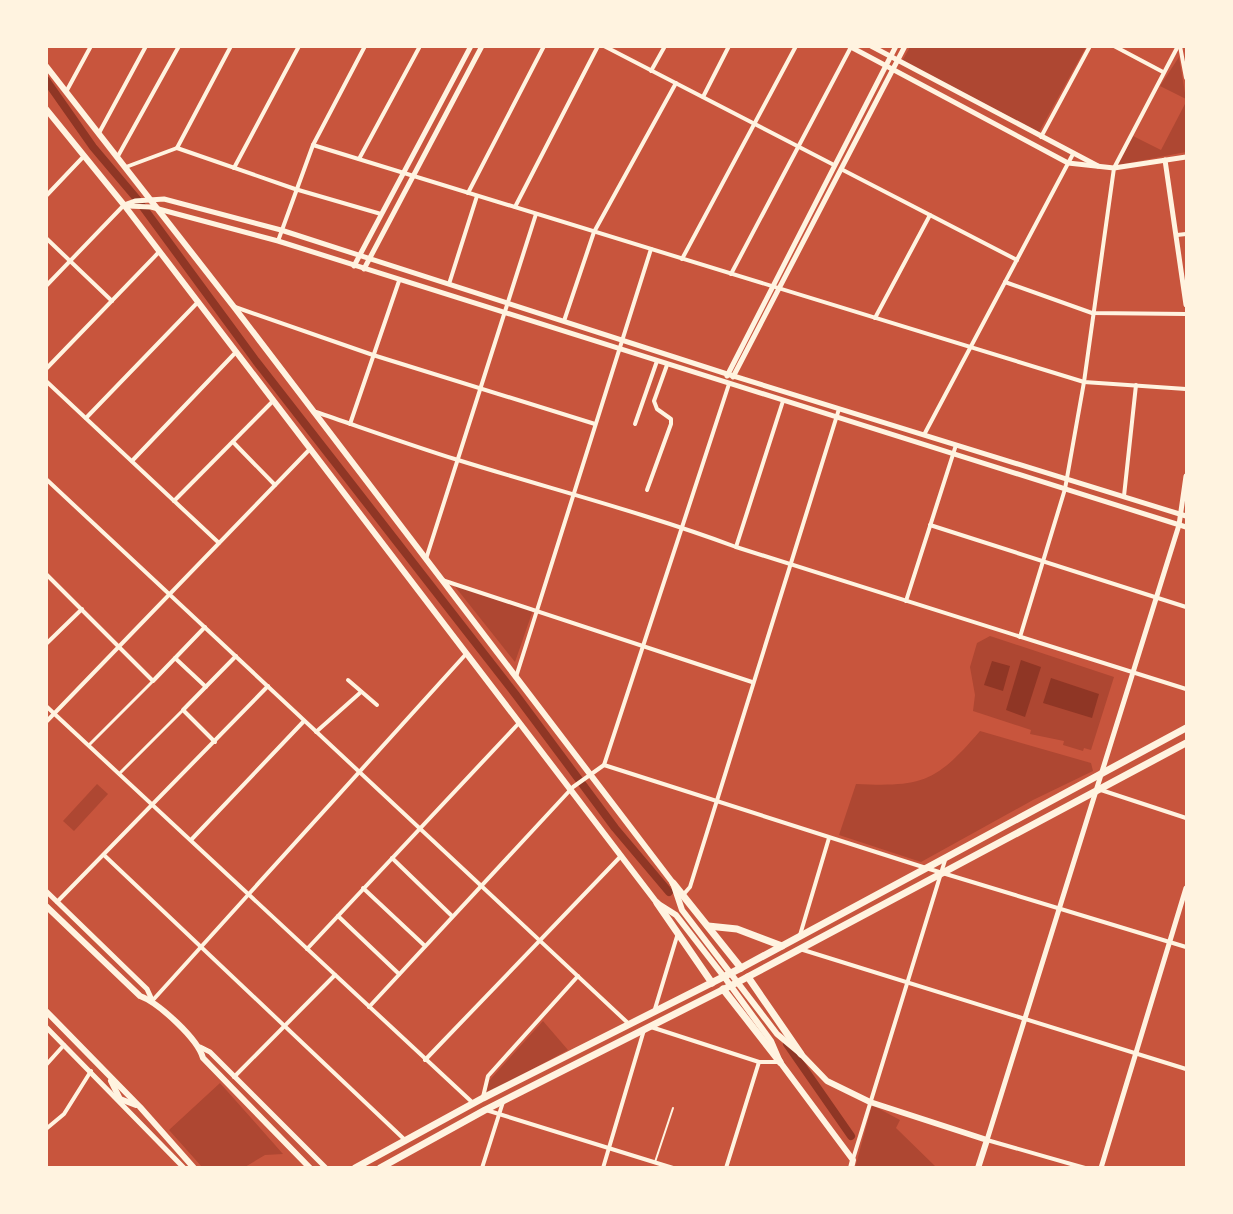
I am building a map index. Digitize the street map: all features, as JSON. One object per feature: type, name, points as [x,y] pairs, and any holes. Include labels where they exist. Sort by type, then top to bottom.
[{"type":"main road","points":[[46,66],[118,156],[148,199],[159,209],[516,677],[588,775],[673,883],[679,895],[682,910],[781,1037],[827,1081],[870,1101],[987,1140],[978,1167]]},
{"type":"main road","points":[[46,109],[124,206],[519,723],[572,789],[660,905],[712,983]]},
{"type":"main road","points":[[355,1167],[473,1103],[741,968],[1186,728]]},
{"type":"main road","points":[[380,1167],[485,1110],[748,977],[1186,742]]},
{"type":"main road","points":[[679,895],[708,926],[741,968]]},
{"type":"main road","points":[[660,905],[683,924],[774,1047],[780,1062]]},
{"type":"main road","points":[[46,906],[140,996],[152,1000],[200,1047],[203,1058],[310,1167]]},
{"type":"main road","points":[[708,926],[737,929],[782,946]]},
{"type":"main road","points":[[748,977],[801,1054]]},
{"type":"main road","points":[[723,989],[780,1062],[852,1164]]},
{"type":"main road","points":[[46,1011],[140,1107],[194,1167]]},
{"type":"main road","points":[[109,1075],[120,1099],[140,1107]]},
{"type":"street","points":[[66,92],[91,46]]},
{"type":"street","points":[[99,133],[146,46]]},
{"type":"street","points":[[118,156],[179,46]]},
{"type":"street","points":[[177,148],[231,46]]},
{"type":"street","points":[[234,168],[299,46]]},
{"type":"street","points":[[278,242],[295,189],[313,145],[365,46]]},
{"type":"street","points":[[359,159],[420,46]]},
{"type":"street","points":[[354,266],[471,46]]},
{"type":"street","points":[[364,269],[482,46]]},
{"type":"street","points":[[468,193],[544,46]]},
{"type":"street","points":[[515,207],[598,46]]},
{"type":"street","points":[[604,46],[834,165]]},
{"type":"street","points":[[651,71],[665,46]]},
{"type":"street","points":[[703,98],[729,46]]},
{"type":"street","points":[[682,259],[796,46]]},
{"type":"street","points":[[871,46],[1103,168]]},
{"type":"street","points":[[369,1007],[572,789],[604,765],[729,384],[834,165],[896,46]]},
{"type":"street","points":[[729,384],[727,374],[905,46]]},
{"type":"street","points":[[1041,137],[1089,46]]},
{"type":"street","points":[[1114,46],[1163,72]]},
{"type":"street","points":[[1020,637],[1065,489],[1084,382],[1114,168],[1163,72],[1179,46]]},
{"type":"street","points":[[1179,46],[1186,78]]},
{"type":"street","points":[[731,274],[850,47],[1068,163],[1114,168],[1186,157]]},
{"type":"street","points":[[564,321],[594,232],[676,83]]},
{"type":"street","points":[[313,145],[1084,382],[1186,389]]},
{"type":"street","points":[[126,167],[177,148],[295,189],[381,214]]},
{"type":"street","points":[[925,433],[1073,154]]},
{"type":"street","points":[[46,196],[84,156]]},
{"type":"street","points":[[1165,160],[1186,304]]},
{"type":"street","points":[[840,169],[1017,260]]},
{"type":"street","points":[[449,284],[477,196]]},
{"type":"street","points":[[46,286],[124,206],[148,199],[164,199],[281,230],[727,374],[925,433],[1184,515]]},
{"type":"street","points":[[136,203],[278,242],[1186,527]]},
{"type":"street","points":[[426,559],[536,214]]},
{"type":"street","points":[[875,318],[930,215]]},
{"type":"street","points":[[1177,235],[1186,234]]},
{"type":"street","points":[[46,238],[112,301]]},
{"type":"street","points":[[516,677],[651,249]]},
{"type":"street","points":[[46,369],[159,252]]},
{"type":"street","points":[[350,424],[399,281]]},
{"type":"street","points":[[1005,282],[1092,313],[1186,314]]},
{"type":"street","points":[[86,418],[198,302]]},
{"type":"street","points":[[234,307],[373,355],[595,424]]},
{"type":"street","points":[[132,461],[236,352]]},
{"type":"street","points":[[635,424],[657,361]]},
{"type":"street","points":[[647,490],[671,424],[670,419],[657,408],[654,401],[667,365]]},
{"type":"street","points":[[46,381],[219,543]]},
{"type":"street","points":[[1124,496],[1136,385]]},
{"type":"street","points":[[174,501],[273,401]]},
{"type":"street","points":[[736,548],[783,401]]},
{"type":"street","points":[[679,895],[690,887],[839,407]]},
{"type":"street","points":[[314,411],[458,460],[573,492],[681,527],[736,548],[1186,689]]},
{"type":"street","points":[[233,442],[276,484]]},
{"type":"street","points":[[906,601],[957,443]]},
{"type":"street","points":[[46,722],[310,449]]},
{"type":"street","points":[[1084,1167],[987,1140],[1184,515],[1186,476]]},
{"type":"street","points":[[46,479],[629,1024]]},
{"type":"street","points":[[930,525],[1186,607]]},
{"type":"street","points":[[46,573],[153,681]]},
{"type":"street","points":[[441,579],[752,682]]},
{"type":"street","points":[[46,645],[82,609]]},
{"type":"street","points":[[89,745],[206,627]]},
{"type":"street","points":[[46,891],[147,988],[152,1000],[466,654]]},
{"type":"street","points":[[119,774],[236,656]]},
{"type":"street","points":[[175,658],[206,687]]},
{"type":"street","points":[[348,680],[377,705]]},
{"type":"street","points":[[57,902],[154,806],[268,686]]},
{"type":"street","points":[[316,732],[362,692]]},
{"type":"street","points":[[46,706],[473,1103]]},
{"type":"street","points":[[183,710],[215,742]]},
{"type":"street","points":[[190,840],[304,721]]},
{"type":"street","points":[[306,949],[519,723]]},
{"type":"street","points":[[604,765],[941,873],[1186,947]]},
{"type":"street","points":[[1097,789],[1186,818]]},
{"type":"street","points":[[800,936],[830,838]]},
{"type":"street","points":[[105,856],[287,1025],[405,1140]]},
{"type":"street","points":[[425,1060],[621,856]]},
{"type":"street","points":[[852,1164],[946,857]]},
{"type":"street","points":[[392,858],[452,916]]},
{"type":"street","points":[[363,888],[425,946]]},
{"type":"street","points":[[1101,1167],[1186,888]]},
{"type":"street","points":[[338,916],[399,974]]},
{"type":"street","points":[[654,1012],[678,933]]},
{"type":"street","points":[[799,949],[1186,1069]]},
{"type":"street","points":[[234,1077],[335,975]]},
{"type":"street","points":[[483,1098],[484,1085],[488,1076],[578,976]]},
{"type":"street","points":[[46,1026],[120,1099],[184,1167]]},
{"type":"street","points":[[603,1167],[647,1028],[759,1062],[780,1062]]},
{"type":"street","points":[[46,1065],[64,1044]]},
{"type":"street","points":[[200,1047],[210,1052],[326,1167]]},
{"type":"street","points":[[726,1167],[759,1062]]},
{"type":"street","points":[[46,1129],[64,1114],[91,1071]]},
{"type":"street","points":[[482,1167],[503,1101]]},
{"type":"street","points":[[485,1110],[674,1167]]},
{"type":"lane","points":[[655,1162],[673,1108]]},
{"type":"shaded area","points":[[910,47],[1086,47],[1038,134],[902,61]]},
{"type":"shaded area","points":[[1179,57],[1186,99],[1160,86]]},
{"type":"shaded area","points":[[1186,102],[1186,152],[1118,165],[1133,136],[1161,150]]},
{"type":"shaded area","points":[[453,584],[533,610],[515,662]]},
{"type":"shaded area","points":[[990,636],[1114,677],[1091,750],[1084,748],[1083,751],[1063,745],[1064,741],[1030,734],[1031,730],[973,711],[975,695],[970,667],[977,643]]},
{"type":"shaded area","points":[[1021,660],[1041,667],[1025,717],[1006,710]]},
{"type":"shaded area","points":[[992,661],[1010,666],[1003,691],[984,685]]},
{"type":"shaded area","points":[[1051,678],[1099,694],[1092,718],[1043,703]]},
{"type":"shaded area","points":[[980,731],[1091,763],[1093,771],[1033,800],[921,862],[839,835],[856,784],[897,784],[927,778],[951,761]]},
{"type":"shaded area","points":[[97,784],[108,794],[74,831],[63,821]]},
{"type":"shaded area","points":[[543,1021],[568,1050],[486,1094],[487,1083]]},
{"type":"shaded area","points":[[220,1083],[283,1154],[265,1155],[245,1167],[202,1167],[169,1130]]},
{"type":"shaded area","points":[[872,1105],[900,1120],[896,1128],[936,1167],[855,1168]]},
{"type":"waterway","points":[[46,80],[93,147],[137,199],[256,361],[516,695],[615,828],[669,892]]},
{"type":"waterway","points":[[787,1044],[851,1136]]}]
